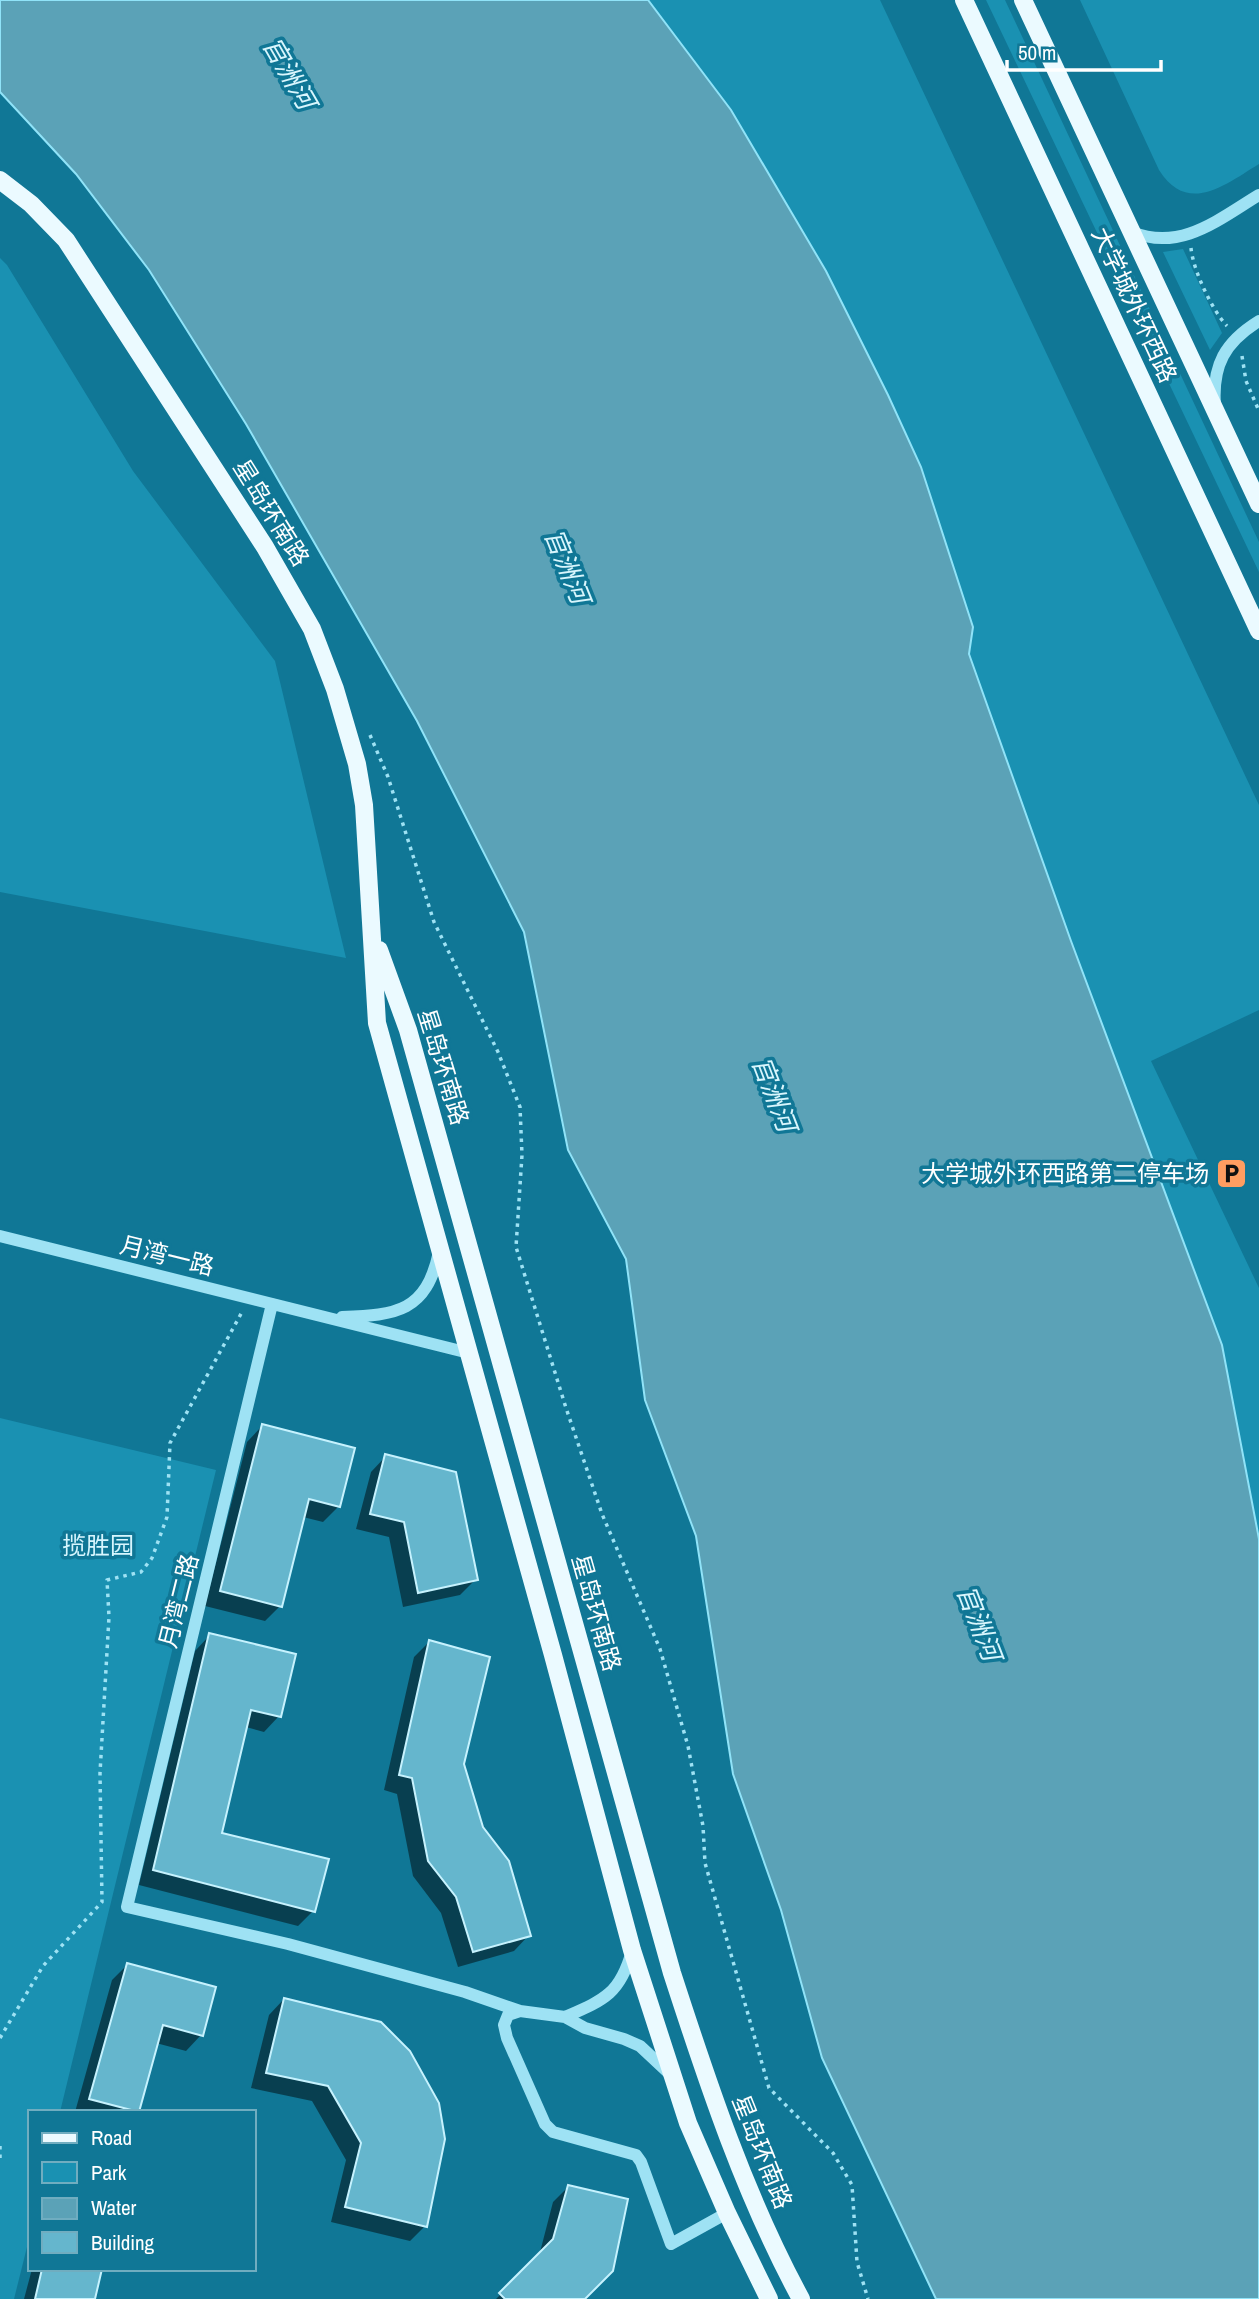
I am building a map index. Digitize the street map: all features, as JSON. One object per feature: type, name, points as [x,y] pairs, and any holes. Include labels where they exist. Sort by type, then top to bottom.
[{"type":"main road","name":"大学城外环西路","points":[[964,0],[1259,631]]},
{"type":"main road","name":"大学城外环西路","points":[[1023,0],[1259,504]]},
{"type":"main road","name":"星岛环南路","points":[[0,180],[31,204],[66,240],[265,547],[312,629],[335,689],[357,764],[364,805],[377,1023],[632,1950],[688,2123],[727,2213],[769,2299]]},
{"type":"main road","name":"星岛环南路","points":[[372,930],[408,1030],[671,1973],[716,2109],[747,2188],[802,2299]]},
{"type":"street","points":[[1132,232],[1161,239],[1187,236],[1259,195]]},
{"type":"street","points":[[1216,413],[1216,383],[1225,351],[1242,331],[1259,321]]},
{"type":"street","name":"月湾一路","points":[[0,1236],[469,1353]]},
{"type":"street","name":"月湾一路","points":[[324,1317],[386,1314],[408,1307],[420,1298],[429,1285],[435,1273],[440,1249]]},
{"type":"street","name":"月湾二路","points":[[272,1304],[127,1907],[313,1951],[466,1992],[520,2011]]},
{"type":"street","points":[[565,2017],[607,1996],[620,1983],[632,1950]]},
{"type":"street","points":[[674,2077],[639,2046],[585,2028],[565,2017],[520,2011],[508,2015],[504,2025],[507,2038],[545,2124],[553,2132],[636,2155],[671,2244],[727,2213]]},
{"type":"path","points":[[1191,247],[1192,261],[1219,317],[1229,327]]},
{"type":"path","points":[[1242,353],[1245,382],[1259,411]]},
{"type":"path","points":[[365,723],[388,777],[434,922],[498,1052],[520,1107],[522,1155],[516,1247],[602,1514],[660,1649],[688,1746],[703,1826],[705,1863],[769,2088],[833,2153],[852,2186],[857,2262],[868,2299]]},
{"type":"path","points":[[0,2038],[43,1966],[102,1902],[100,1773],[109,1617],[107,1580],[141,1572],[152,1558],[167,1517],[170,1443],[249,1298]]},
{"type":"path","points":[[0,2146],[0,2161]]},
{"type":"green space","points":[[648,0],[880,0],[1259,805],[1259,1010],[1151,1061],[1259,1288],[1259,1539],[1222,1345],[1071,941],[969,654],[973,627],[826,271],[731,110]]},
{"type":"green space","points":[[986,0],[1005,0],[1259,542],[1259,572]]},
{"type":"green space","points":[[1080,0],[1259,0],[1259,164],[1208,192],[1195,194],[1170,184],[1159,170]]},
{"type":"green space","points":[[1183,249],[1222,333],[1210,350],[1163,252]]},
{"type":"green space","points":[[0,258],[7,265],[133,471],[275,661],[346,958],[0,892]]},
{"type":"green space","name":"揽胜园","points":[[0,1418],[216,1470],[60,2110],[28,2110],[28,2243],[14,2299],[0,2299]]},
{"type":"water","name":"官洲河","points":[[0,0],[648,0],[731,110],[826,271],[921,467],[973,627],[969,654],[1071,941],[1222,1345],[1259,1539],[1259,2299],[936,2299],[822,2058],[781,1910],[733,1774],[696,1536],[645,1400],[626,1259],[568,1150],[524,932],[417,721],[246,424],[149,270],[76,174],[0,92]]},
{"type":"building","points":[[262,1424],[355,1448],[340,1507],[309,1499],[282,1607],[220,1591]]},
{"type":"building","points":[[385,1454],[456,1472],[478,1580],[418,1593],[404,1522],[370,1514]]},
{"type":"building","points":[[209,1633],[296,1654],[281,1717],[251,1710],[222,1833],[329,1859],[315,1912],[153,1870]]},
{"type":"building","points":[[429,1640],[490,1657],[464,1764],[483,1827],[509,1861],[531,1936],[473,1952],[456,1897],[428,1861],[412,1778],[399,1775]]},
{"type":"building","points":[[127,1963],[216,1987],[203,2036],[163,2025],[140,2110],[89,2099]]},
{"type":"building","points":[[284,1998],[381,2022],[410,2051],[439,2103],[445,2139],[427,2227],[345,2207],[361,2143],[328,2086],[266,2073]]},
{"type":"building","points":[[568,2185],[628,2199],[613,2271],[585,2299],[505,2299],[499,2293],[553,2239]]},
{"type":"building","points":[[42,2271],[102,2271],[95,2299],[35,2299]]},
{"type":"place","name":"大学城外环西路第二停车场","points":[[1232,1174]]}]
